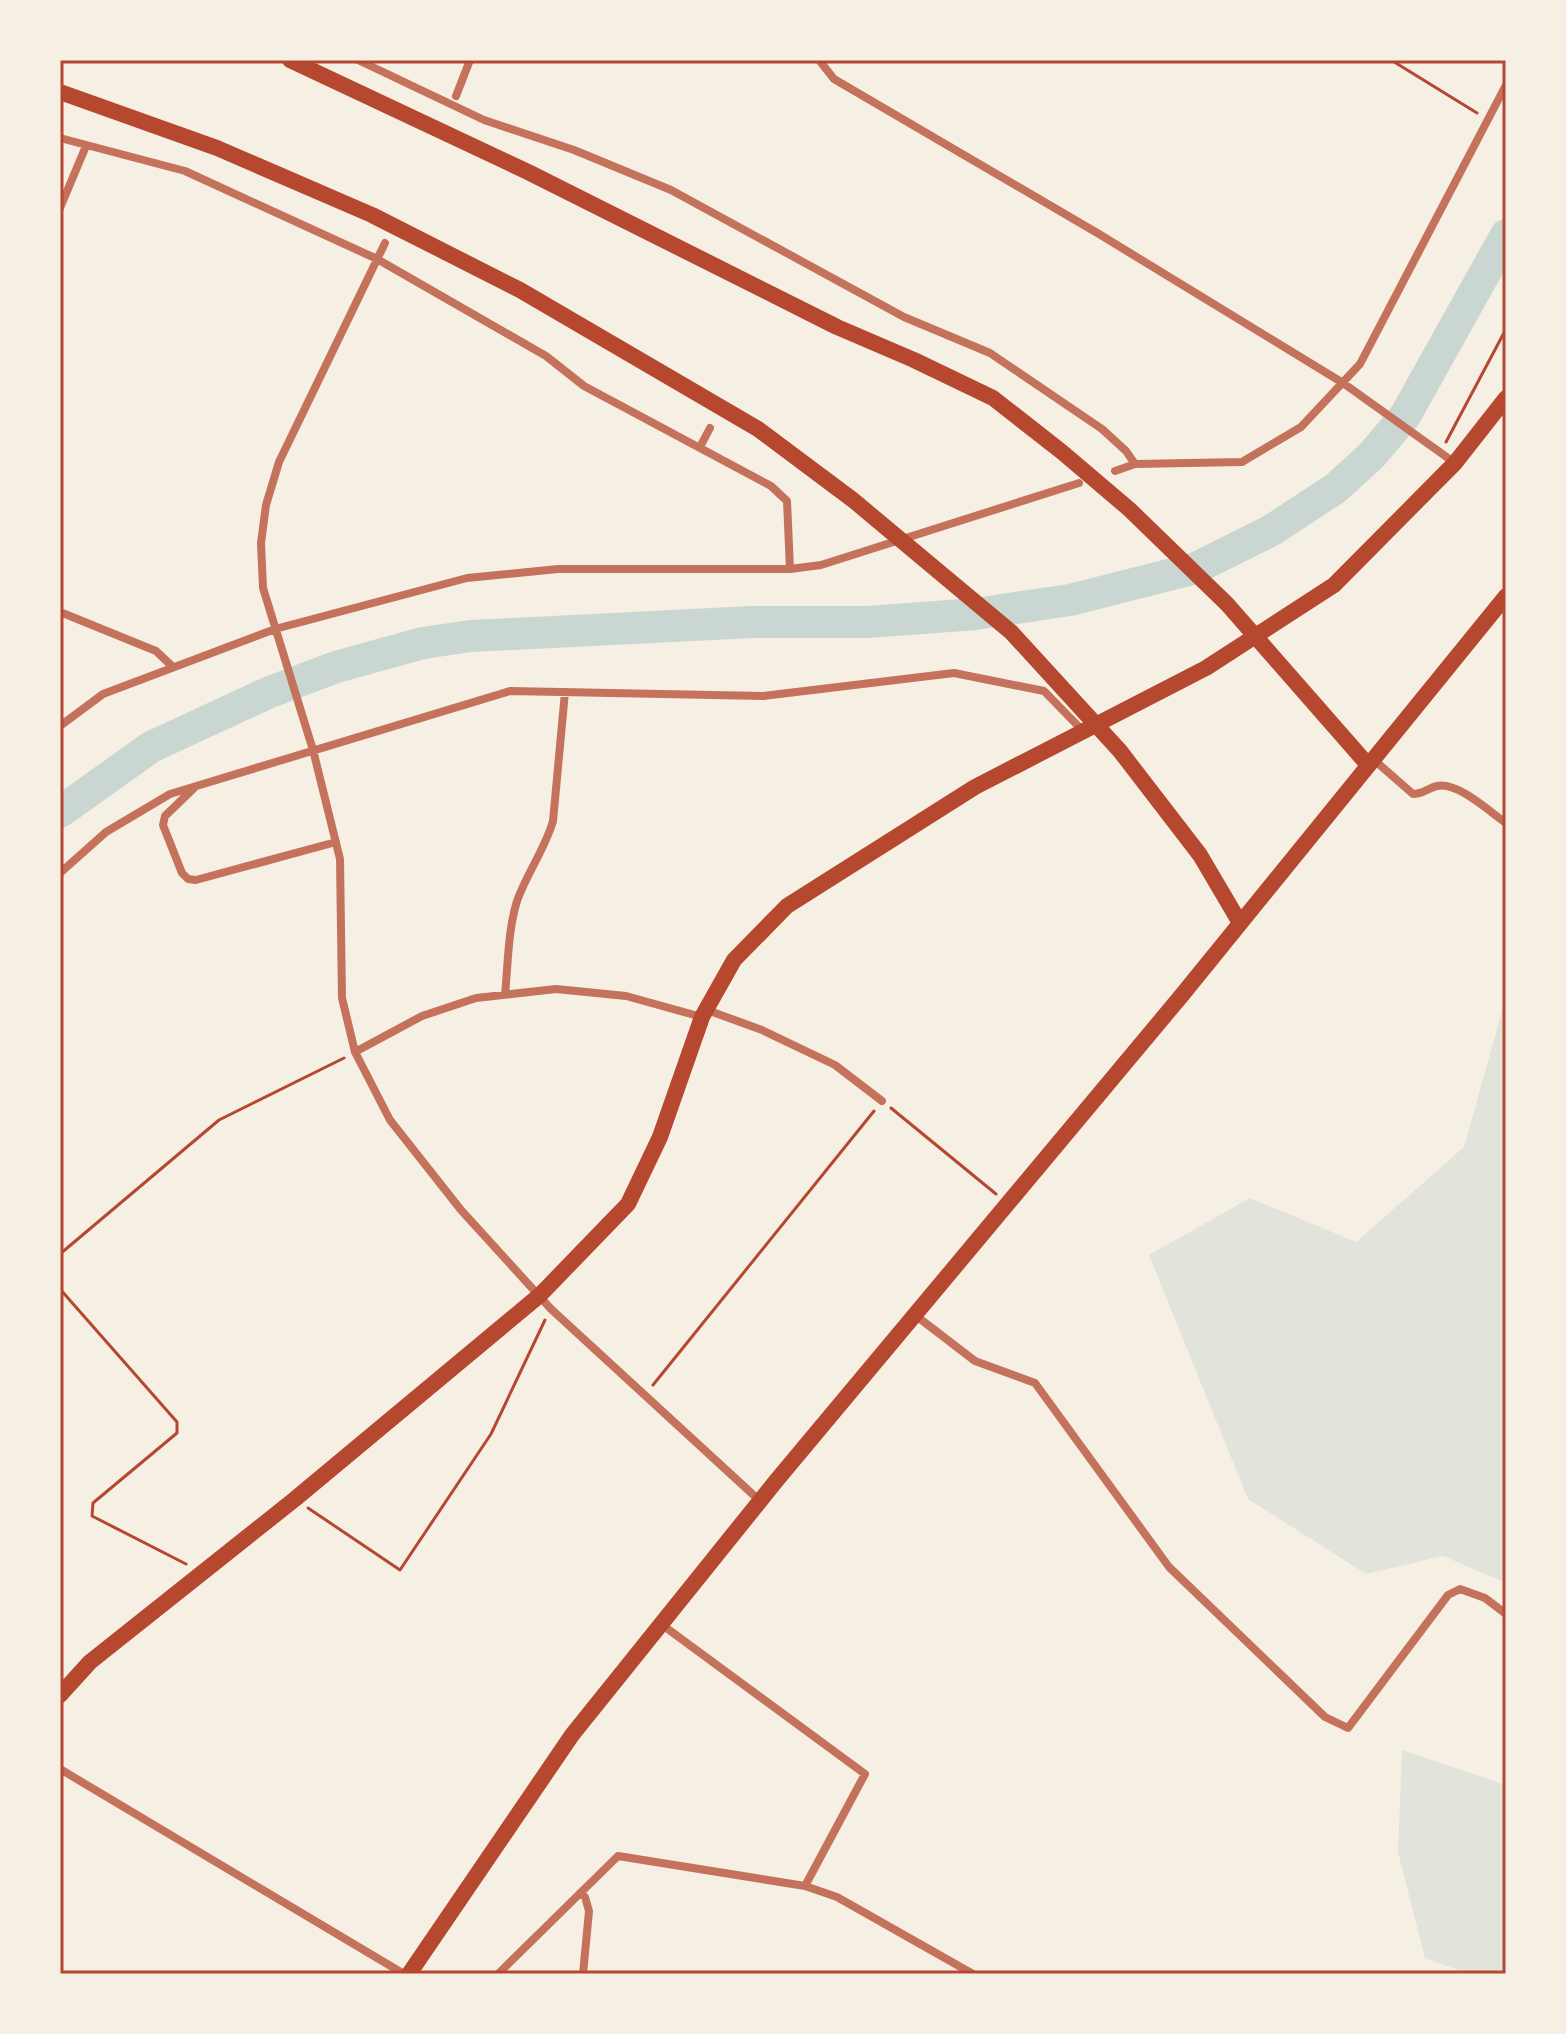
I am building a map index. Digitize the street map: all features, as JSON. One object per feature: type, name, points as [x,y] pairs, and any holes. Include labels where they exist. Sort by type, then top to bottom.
[{"type":"main road","points":[[290,60],[528,172],[837,327],[993,398],[1129,509],[1257,635],[1370,762]]},
{"type":"main road","points":[[60,92],[217,148],[372,215],[520,290],[758,429],[853,500],[1011,632],[1120,751],[1200,855],[1240,923]]},
{"type":"main road","points":[[60,1695],[90,1662],[295,1499],[540,1295],[628,1204],[660,1137],[704,1013],[734,960],[787,906],[975,787],[1206,668],[1334,585],[1455,463],[1506,398]]},
{"type":"main road","points":[[407,1974],[572,1735],[760,1501],[1008,1205],[1506,596]]},
{"type":"street","points":[[358,60],[484,120],[574,150],[671,190],[904,317],[990,353],[1102,429],[1135,464]]},
{"type":"street","points":[[456,96],[470,60]]},
{"type":"street","points":[[819,60],[834,79],[1099,234],[1343,383],[1455,463]]},
{"type":"street","points":[[1115,471],[1135,464],[1242,462],[1301,427],[1360,364],[1506,85]]},
{"type":"street","points":[[60,138],[185,171],[377,259],[546,356],[584,386],[771,486],[787,501],[790,569]]},
{"type":"street","points":[[60,208],[86,146]]},
{"type":"street","points":[[385,243],[279,462],[266,505],[261,543],[263,588],[313,750],[340,859],[342,998],[355,1052],[390,1120],[461,1210],[551,1309],[760,1501]]},
{"type":"street","points":[[800,274],[807,264]]},
{"type":"street","points":[[700,447],[710,428]]},
{"type":"street","points":[[60,726],[103,694],[275,629],[467,578],[558,569],[790,569],[821,565],[1079,483]]},
{"type":"street","points":[[60,612],[156,651],[173,667]]},
{"type":"street","points":[[60,873],[106,832],[170,794],[510,691],[763,696],[954,673],[1044,691],[1083,731]]},
{"type":"street","points":[[505,995],[517,901],[548,838],[553,821],[565,692]]},
{"type":"street","points":[[1370,762],[1413,794],[1424,794],[1436,786],[1448,786],[1462,791],[1506,823]]},
{"type":"street","points":[[196,786],[165,816],[163,825],[182,873],[188,879],[196,880],[336,842]]},
{"type":"street","points":[[355,1052],[422,1016],[476,998],[556,989],[626,996],[704,1013],[762,1030],[835,1065],[882,1101]]},
{"type":"street","points":[[915,1315],[975,1361],[1035,1383],[1169,1567],[1325,1717],[1348,1728],[1448,1595],[1460,1589],[1485,1598],[1506,1614]]},
{"type":"street","points":[[661,1624],[865,1774],[805,1886]]},
{"type":"street","points":[[60,1769],[407,1974]]},
{"type":"street","points":[[498,1974],[618,1856],[805,1886],[837,1897],[973,1974]]},
{"type":"street","points":[[580,1893],[585,1897],[589,1911],[583,1974]]},
{"type":"path","points":[[1391,60],[1489,120]]},
{"type":"path","points":[[1440,450],[1506,329]]},
{"type":"path","points":[[60,1254],[219,1120],[355,1052]]},
{"type":"path","points":[[645,1395],[882,1101],[1008,1205]]},
{"type":"path","points":[[60,1289],[177,1422],[177,1433],[93,1503],[92,1516],[203,1573]]},
{"type":"path","points":[[295,1499],[400,1570],[491,1434],[551,1309]]},
{"type":"shaded area","points":[[1506,997],[1506,1583],[1443,1556],[1366,1574],[1248,1499],[1149,1255],[1250,1198],[1356,1242],[1464,1147]]},
{"type":"shaded area","points":[[1402,1750],[1506,1785],[1506,1974],[1469,1974],[1425,1958],[1398,1852]]},
{"type":"waterway","points":[[60,812],[151,747],[270,692],[336,667],[423,643],[471,636],[752,622],[867,622],[976,614],[1070,600],[1196,568],[1272,530],[1336,488],[1372,455],[1405,416],[1506,235]]}]
